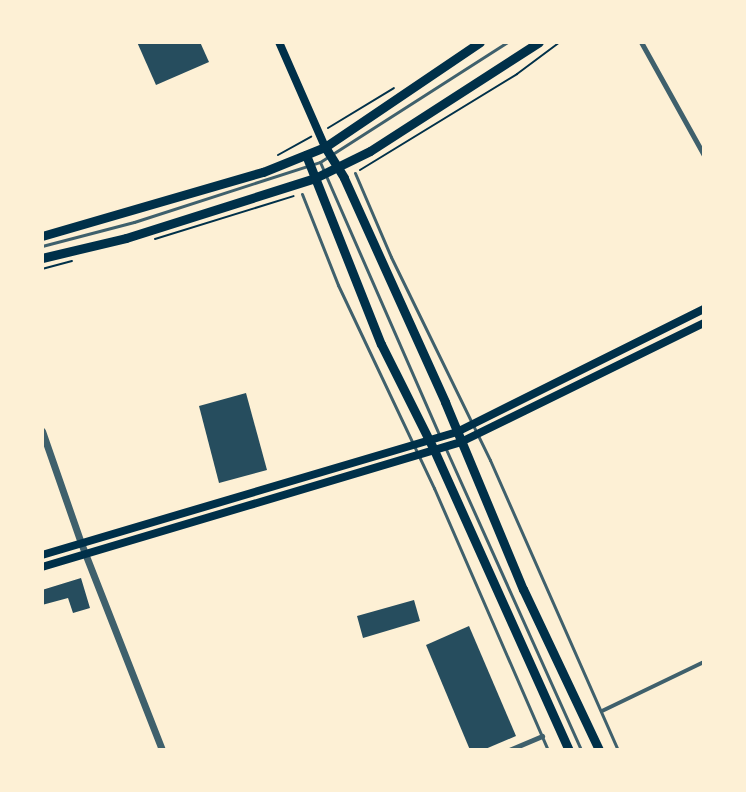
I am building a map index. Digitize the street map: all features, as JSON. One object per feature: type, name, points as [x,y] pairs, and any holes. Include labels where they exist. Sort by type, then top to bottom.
[{"type":"main road","points":[[279,42],[459,437],[523,589],[599,750]]},
{"type":"main road","points":[[42,236],[263,172],[325,147],[480,42]]},
{"type":"main road","points":[[42,258],[126,238],[320,175],[335,162],[370,151],[539,42]]},
{"type":"main road","points":[[306,155],[320,175],[381,344],[431,446],[569,750]]},
{"type":"main road","points":[[42,567],[431,446],[445,447],[473,425],[704,309]]},
{"type":"main road","points":[[431,446],[440,437],[478,435],[704,323]]},
{"type":"main road","points":[[42,555],[416,451]]},
{"type":"street","points":[[641,42],[704,155]]},
{"type":"street","points":[[42,431],[81,543],[88,554],[162,750]]},
{"type":"street","points":[[602,711],[704,662]]},
{"type":"street","points":[[509,750],[542,736]]},
{"type":"lane","points":[[42,246],[134,222],[315,164],[335,162],[508,42]]},
{"type":"lane","points":[[355,173],[478,435],[618,750]]},
{"type":"lane","points":[[320,175],[581,750]]},
{"type":"lane","points":[[302,194],[338,285],[416,451],[548,750]]},
{"type":"path","points":[[273,158],[405,81]]},
{"type":"building","points":[[137,42],[200,42],[209,62],[156,85]]},
{"type":"building","points":[[246,393],[267,470],[219,483],[199,406]]},
{"type":"building","points":[[81,578],[90,608],[73,613],[68,598],[42,605],[42,590]]},
{"type":"building","points":[[414,600],[420,621],[363,638],[357,616]]},
{"type":"building","points":[[469,626],[516,736],[483,750],[470,750],[426,645]]}]
